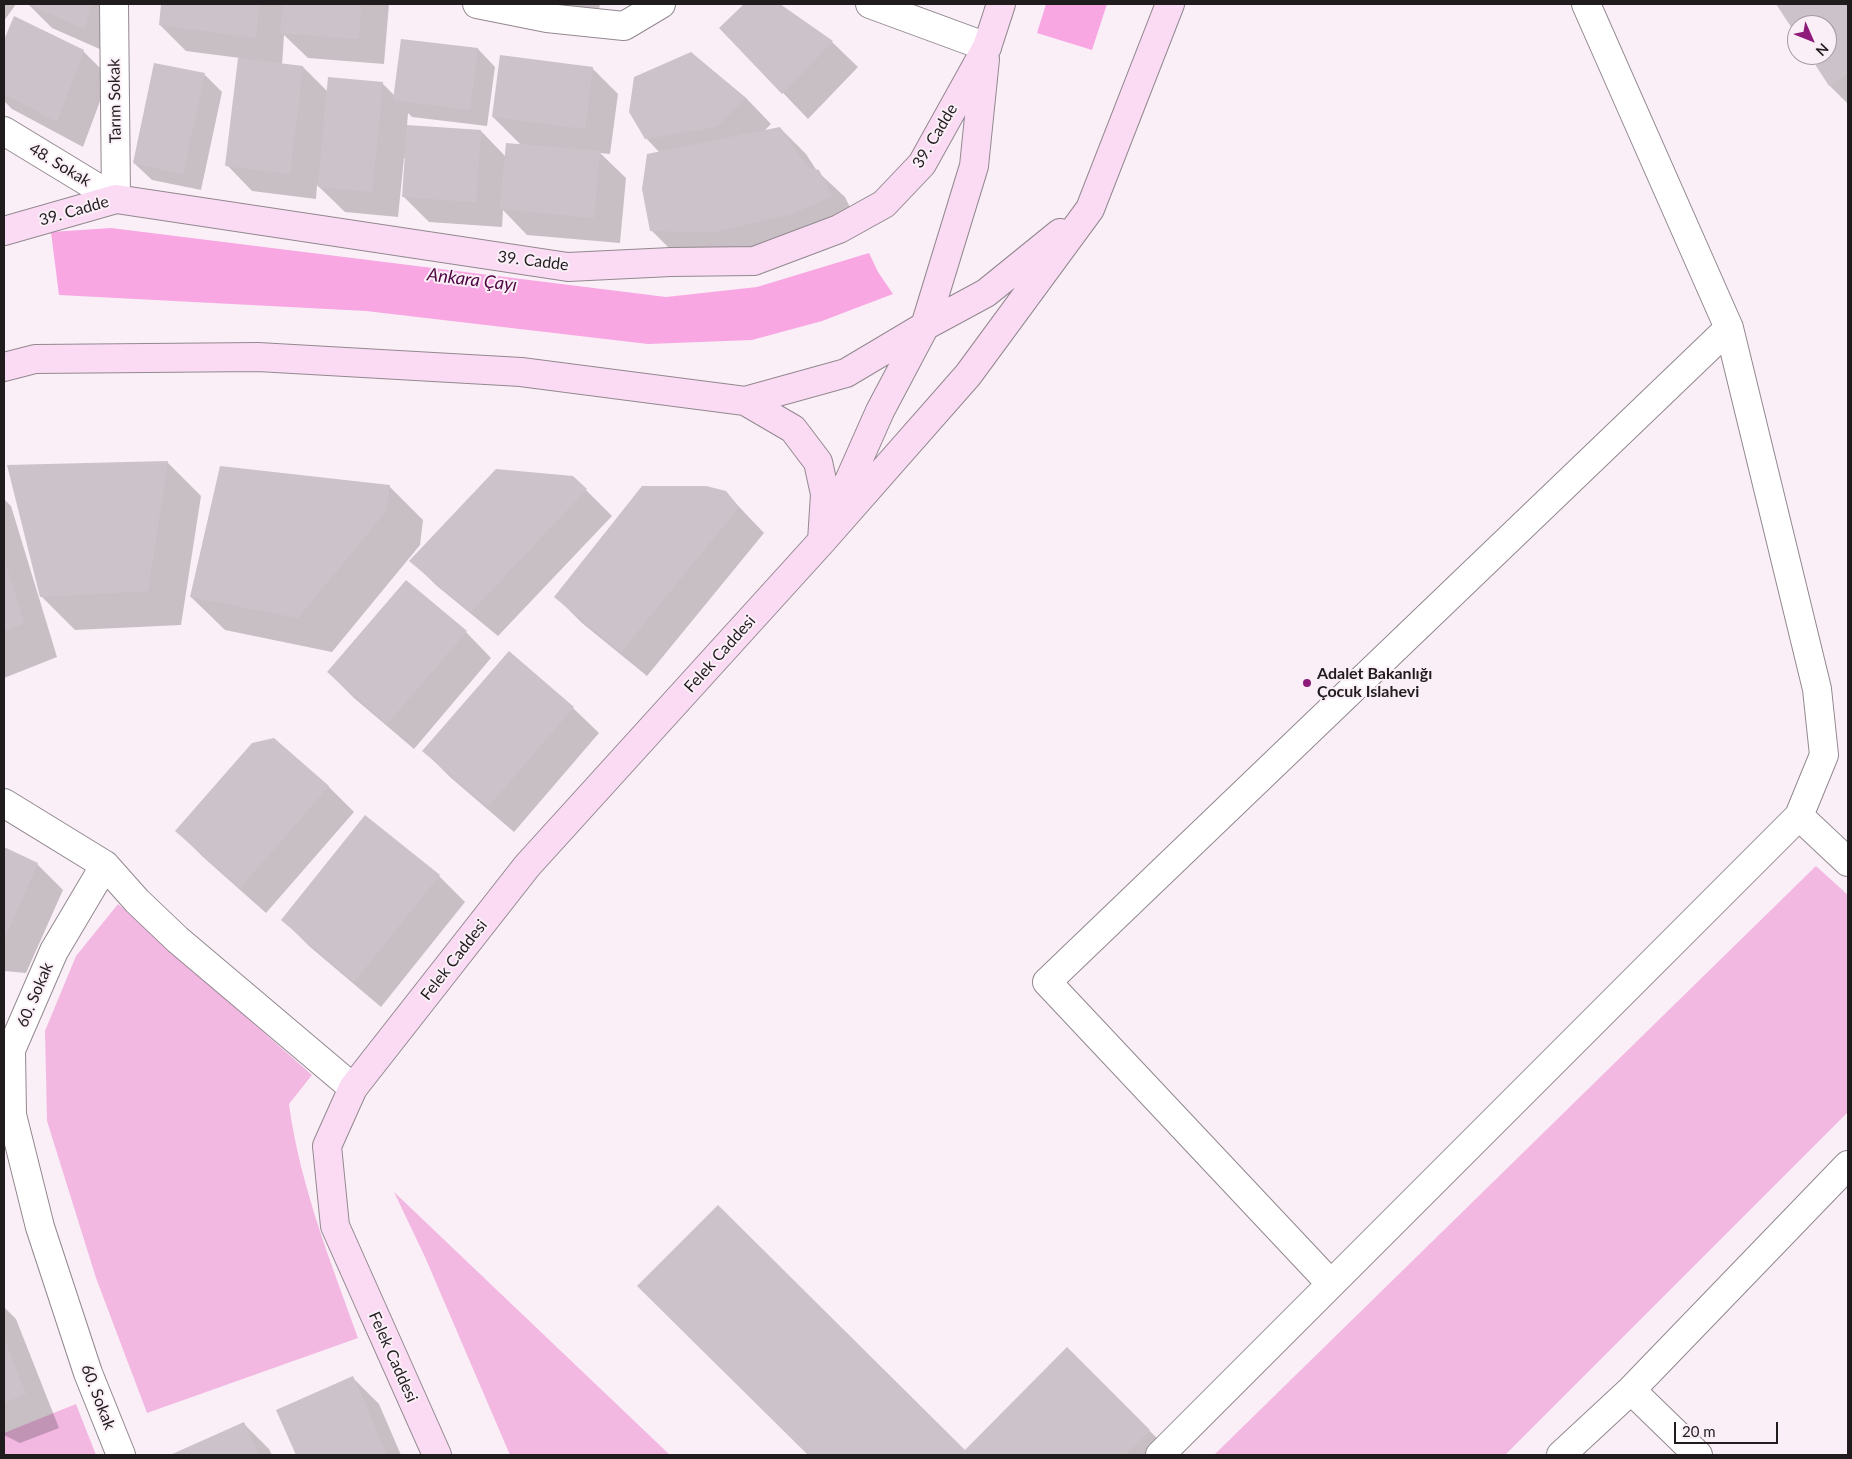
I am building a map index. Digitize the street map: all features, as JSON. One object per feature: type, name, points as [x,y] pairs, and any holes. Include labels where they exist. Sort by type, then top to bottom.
[{"type":"main road","name":"39. Cadde","points":[[4,231],[116,199],[568,267],[671,262],[754,261],[839,229],[884,204],[922,164],[987,47],[1001,4]]},
{"type":"main road","points":[[746,401],[846,373],[925,326],[986,293],[1090,209],[1170,4]]},
{"type":"main road","points":[[822,542],[880,411],[925,326],[974,166],[987,47]]},
{"type":"main road","name":"Felek Caddesi","points":[[437,1455],[335,1226],[327,1146],[354,1088],[527,866],[822,542],[968,376],[1090,209]]},
{"type":"main road","points":[[4,367],[35,359],[258,357],[521,372],[746,401],[793,428],[818,462],[824,494],[822,542]]},
{"type":"street","name":"Tarım Sokak","points":[[114,4],[116,199]]},
{"type":"street","points":[[477,4],[547,18],[624,26],[661,4]]},
{"type":"street","points":[[870,4],[987,47]]},
{"type":"street","points":[[1160,1455],[1799,816],[1824,755],[1817,689],[1730,328],[1586,4]]},
{"type":"street","name":"48. Sokak","points":[[4,131],[116,199]]},
{"type":"street","points":[[1331,1284],[1047,982],[1730,328]]},
{"type":"street","points":[[4,803],[105,865],[137,901],[178,940],[354,1088]]},
{"type":"street","points":[[1799,816],[1848,862]]},
{"type":"street","name":"60. Sokak","points":[[105,865],[54,951],[11,1050],[12,1115],[46,1245],[88,1373],[121,1455]]},
{"type":"street","points":[[1561,1455],[1631,1390],[1848,1165]]},
{"type":"street","points":[[1631,1390],[1698,1455]]},
{"type":"shaded area","points":[[1816,866],[1848,895],[1848,1112],[1505,1455],[1214,1455]]},
{"type":"shaded area","points":[[118,904],[312,1075],[289,1104],[294,1134],[309,1194],[327,1252],[358,1338],[147,1413],[96,1278],[47,1121],[45,1031],[76,956]]},
{"type":"shaded area","points":[[394,1192],[670,1455],[510,1455],[425,1257]]},
{"type":"shaded area","points":[[76,1404],[96,1455],[4,1455],[4,1433]]},
{"type":"water","points":[[1046,4],[1107,4],[1092,50],[1037,33]]},
{"type":"water","name":"Ankara Çayı","points":[[111,228],[666,297],[757,287],[869,253],[878,272],[893,294],[822,321],[752,340],[648,344],[366,311],[59,295],[51,232]]},
{"type":"building","points":[[28,4],[91,4],[85,29]]},
{"type":"building","points":[[161,4],[259,4],[256,38],[159,25]]},
{"type":"building","points":[[283,4],[361,4],[359,39],[280,33]]},
{"type":"building","points":[[744,4],[780,4],[833,41],[782,94],[719,28]]},
{"type":"building","points":[[1776,4],[1848,4],[1848,74],[1829,86],[1815,65],[1837,65],[1837,15],[1787,15],[1787,21]]},
{"type":"building","points":[[14,16],[84,50],[57,122],[4,94],[4,40]]},
{"type":"building","points":[[401,39],[478,48],[470,110],[393,100]]},
{"type":"building","points":[[691,52],[746,98],[716,127],[645,139],[629,112],[634,77]]},
{"type":"building","points":[[500,55],[593,67],[585,129],[492,117]]},
{"type":"building","points":[[238,58],[303,66],[290,174],[225,166]]},
{"type":"building","points":[[154,63],[205,73],[183,174],[133,163]]},
{"type":"building","points":[[328,77],[383,82],[372,192],[318,187]]},
{"type":"building","points":[[407,125],[481,130],[476,202],[402,197]]},
{"type":"building","points":[[780,127],[807,167],[819,170],[832,196],[792,214],[715,232],[650,231],[642,189],[647,154]]},
{"type":"building","points":[[506,143],[600,151],[594,218],[500,209]]},
{"type":"building","points":[[168,461],[148,591],[40,597],[7,465]]},
{"type":"building","points":[[220,466],[390,485],[386,511],[298,618],[190,597]]},
{"type":"building","points":[[496,469],[573,476],[587,489],[471,612],[409,561]]},
{"type":"building","points":[[642,486],[706,486],[726,491],[739,507],[621,652],[554,597]]},
{"type":"building","points":[[4,558],[24,623],[4,631]]},
{"type":"building","points":[[406,580],[467,631],[387,724],[327,672]]},
{"type":"building","points":[[509,651],[574,707],[488,807],[422,751]]},
{"type":"building","points":[[274,738],[329,786],[240,888],[175,831],[252,743]]},
{"type":"building","points":[[365,815],[440,875],[354,982],[281,920]]},
{"type":"building","points":[[4,847],[38,863],[4,940]]},
{"type":"building","points":[[718,1205],[965,1450],[1067,1347],[1150,1430],[1125,1455],[808,1455],[637,1286]]},
{"type":"building","points":[[4,1338],[26,1394],[4,1403]]},
{"type":"building","points":[[353,1376],[387,1455],[296,1455],[276,1410]]},
{"type":"building","points":[[244,1422],[259,1455],[170,1455]]},
{"type":"place","name":"Adalet Bakanlığı Çocuk Islahevi","points":[[1307,683]]}]
